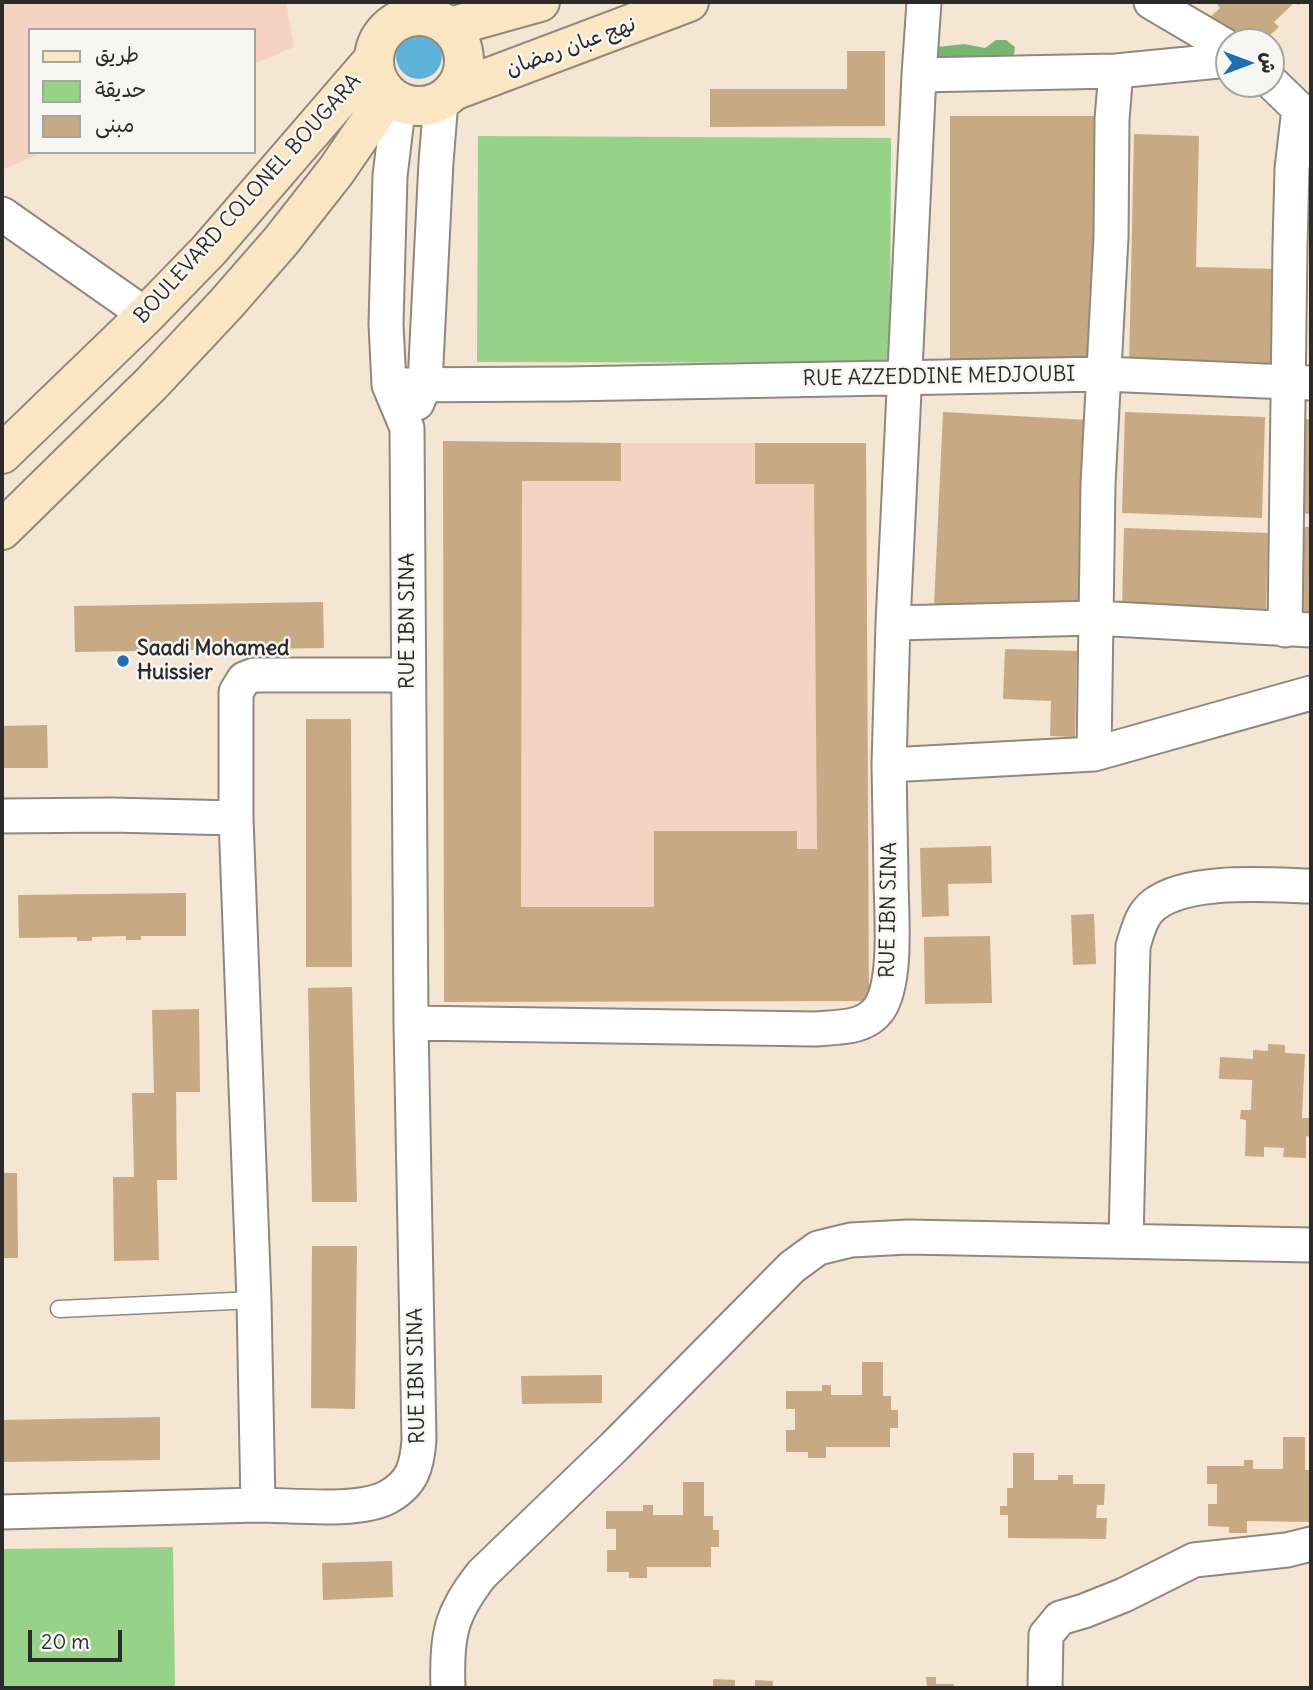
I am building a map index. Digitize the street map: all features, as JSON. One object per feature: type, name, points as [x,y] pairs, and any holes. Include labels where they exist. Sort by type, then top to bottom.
[{"type":"main road","points":[[442,16],[462,47],[464,62],[461,78],[447,96],[426,106],[411,106],[393,98],[375,73],[373,60],[387,14],[400,19],[413,15],[442,16],[540,2]]},
{"type":"main road","name":"نهج عبان رمضان","points":[[447,96],[689,2]]},
{"type":"main road","name":"BOULEVARD COLONEL BOUGARA","points":[[2,453],[146,315],[209,250],[373,60]]},
{"type":"main road","points":[[2,530],[151,384],[226,304],[281,241],[393,98]]},
{"type":"street","name":"RUE IBN SINA","points":[[411,1023],[815,1029],[848,1027],[866,1021],[879,1009],[888,990],[892,952],[889,765],[893,623],[924,2]]},
{"type":"street","points":[[1152,2],[1215,40]]},
{"type":"street","points":[[919,75],[1116,71],[1215,61]]},
{"type":"street","points":[[1094,754],[1095,618],[1111,237],[1112,119],[1116,71]]},
{"type":"street","points":[[893,623],[1095,618],[1298,630],[1299,381],[1292,169],[1305,112],[1285,94]]},
{"type":"street","points":[[407,428],[425,384],[433,212],[447,96]]},
{"type":"street","points":[[393,98],[386,324],[390,385],[407,428]]},
{"type":"street","points":[[2,214],[146,315]]},
{"type":"street","name":"RUE AZZEDDINE MEDJOUBI","points":[[390,385],[1104,374],[1299,381]]},
{"type":"street","name":"RUE IBN SINA","points":[[2,1512],[258,1505],[365,1506],[388,1497],[407,1482],[417,1466],[407,428]]},
{"type":"street","points":[[258,1505],[254,1300],[236,818],[236,692],[244,679],[254,675],[408,675]]},
{"type":"street","points":[[889,765],[1094,754],[1311,693]]},
{"type":"street","points":[[2,816],[236,818]]},
{"type":"street","points":[[1126,1241],[1133,946],[1141,920],[1154,904],[1171,895],[1193,889],[1237,885],[1311,886]]},
{"type":"street","points":[[448,1688],[447,1668],[453,1619],[466,1594],[482,1574],[614,1447],[792,1267],[818,1248],[851,1240],[908,1237],[1311,1245]]},
{"type":"street","points":[[1045,1688],[1046,1635],[1060,1618],[1124,1595],[1194,1560],[1286,1550],[1311,1544]]},
{"type":"lane","points":[[58,1309],[254,1300]]},
{"type":"shaded area","points":[[2,2],[286,2],[294,47],[256,63],[256,28],[28,28],[28,154],[38,154],[2,170]]},
{"type":"shaded area","points":[[522,443],[866,443],[869,908],[521,907]]},
{"type":"green space","points":[[996,40],[1006,40],[1015,47],[1014,54],[1009,59],[937,70],[937,47],[964,44],[985,48]]},
{"type":"green space","points":[[478,136],[891,138],[890,363],[477,362]]},
{"type":"green space","points":[[173,1547],[175,1688],[2,1688],[2,1549]]},
{"type":"water","points":[[419,33],[435,40],[442,56],[435,72],[419,79],[403,72],[396,56],[403,40]]},
{"type":"building","points":[[1295,2],[1274,22],[1278,28],[1222,28],[1209,18],[1220,8],[1216,3]]},
{"type":"building","points":[[847,51],[885,51],[885,126],[710,127],[710,89],[847,89]]},
{"type":"building","points":[[950,116],[1097,116],[1097,362],[950,362]]},
{"type":"building","points":[[1134,134],[1199,136],[1196,267],[1277,269],[1275,370],[1129,367]]},
{"type":"building","points":[[943,412],[1089,420],[1080,613],[934,606]]},
{"type":"building","points":[[1125,412],[1265,417],[1262,518],[1122,513]]},
{"type":"building","points":[[1301,419],[1311,419],[1311,514],[1297,513]]},
{"type":"building","points":[[443,441],[621,443],[621,481],[522,481],[521,907],[654,907],[654,831],[797,831],[797,849],[817,849],[814,484],[755,484],[755,443],[866,443],[869,1001],[444,1002]]},
{"type":"building","points":[[1302,527],[1311,527],[1311,619],[1299,619]]},
{"type":"building","points":[[1124,528],[1268,533],[1266,614],[1122,609]]},
{"type":"building","points":[[323,602],[324,648],[75,652],[74,606]]},
{"type":"building","points":[[1005,649],[1077,651],[1075,737],[1050,736],[1051,701],[1003,699]]},
{"type":"building","points":[[306,719],[351,719],[352,967],[306,967]]},
{"type":"building","points":[[47,725],[48,768],[2,768],[2,726]]},
{"type":"building","points":[[991,846],[992,883],[948,884],[949,916],[922,917],[920,848]]},
{"type":"building","points":[[186,893],[186,936],[141,936],[141,940],[126,940],[126,936],[92,937],[92,941],[77,941],[77,937],[19,938],[18,895]]},
{"type":"building","points":[[1094,914],[1096,964],[1073,965],[1071,915]]},
{"type":"building","points":[[990,936],[992,1003],[925,1004],[924,937]]},
{"type":"building","points":[[352,987],[357,1202],[312,1202],[308,988]]},
{"type":"building","points":[[199,1009],[200,1092],[176,1092],[177,1180],[157,1180],[159,1260],[114,1261],[113,1177],[134,1177],[132,1093],[154,1093],[152,1010]]},
{"type":"building","points":[[1268,1044],[1285,1045],[1285,1053],[1305,1054],[1302,1118],[1311,1118],[1311,1137],[1306,1136],[1306,1158],[1283,1157],[1284,1148],[1264,1147],[1264,1157],[1245,1156],[1246,1120],[1240,1119],[1241,1110],[1251,1110],[1252,1080],[1219,1079],[1220,1057],[1253,1059],[1253,1050],[1268,1051]]},
{"type":"building","points":[[2,1173],[17,1173],[18,1258],[2,1258]]},
{"type":"building","points":[[312,1246],[357,1246],[355,1409],[311,1408]]},
{"type":"building","points":[[862,1362],[883,1362],[883,1396],[891,1396],[891,1410],[898,1410],[898,1428],[890,1428],[890,1447],[826,1447],[826,1458],[808,1458],[808,1452],[786,1452],[786,1430],[795,1430],[795,1409],[786,1409],[786,1391],[822,1391],[822,1385],[831,1385],[831,1395],[862,1395]]},
{"type":"building","points":[[602,1375],[602,1403],[522,1404],[521,1376]]},
{"type":"building","points":[[160,1417],[160,1460],[2,1462],[2,1420]]},
{"type":"building","points":[[1283,1437],[1305,1437],[1305,1470],[1311,1470],[1311,1522],[1247,1521],[1247,1533],[1229,1533],[1229,1527],[1208,1526],[1208,1504],[1217,1504],[1217,1484],[1207,1484],[1207,1466],[1244,1466],[1244,1460],[1253,1460],[1253,1469],[1283,1469]]},
{"type":"building","points":[[1013,1453],[1034,1453],[1034,1480],[1058,1480],[1058,1475],[1073,1475],[1073,1484],[1105,1484],[1104,1505],[1097,1505],[1096,1518],[1107,1518],[1106,1539],[1008,1538],[1008,1515],[1000,1515],[1000,1506],[1007,1506],[1007,1488],[1013,1488]]},
{"type":"building","points":[[683,1482],[704,1482],[704,1516],[713,1516],[713,1530],[719,1530],[719,1547],[711,1547],[711,1567],[647,1567],[647,1578],[629,1578],[629,1572],[607,1572],[607,1550],[616,1550],[616,1529],[606,1529],[606,1511],[643,1511],[643,1505],[653,1505],[653,1515],[683,1515]]},
{"type":"building","points":[[392,1561],[393,1597],[323,1600],[322,1563]]},
{"type":"building","points":[[926,1677],[936,1677],[936,1684],[954,1684],[954,1688],[913,1688],[927,1686]]},
{"type":"building","points":[[713,1679],[735,1680],[735,1688],[713,1688]]},
{"type":"building","points":[[755,1680],[773,1681],[773,1688],[755,1688]]},
{"type":"place","name":"Saadi Mohamed Huissier","points":[[123,661]]}]
